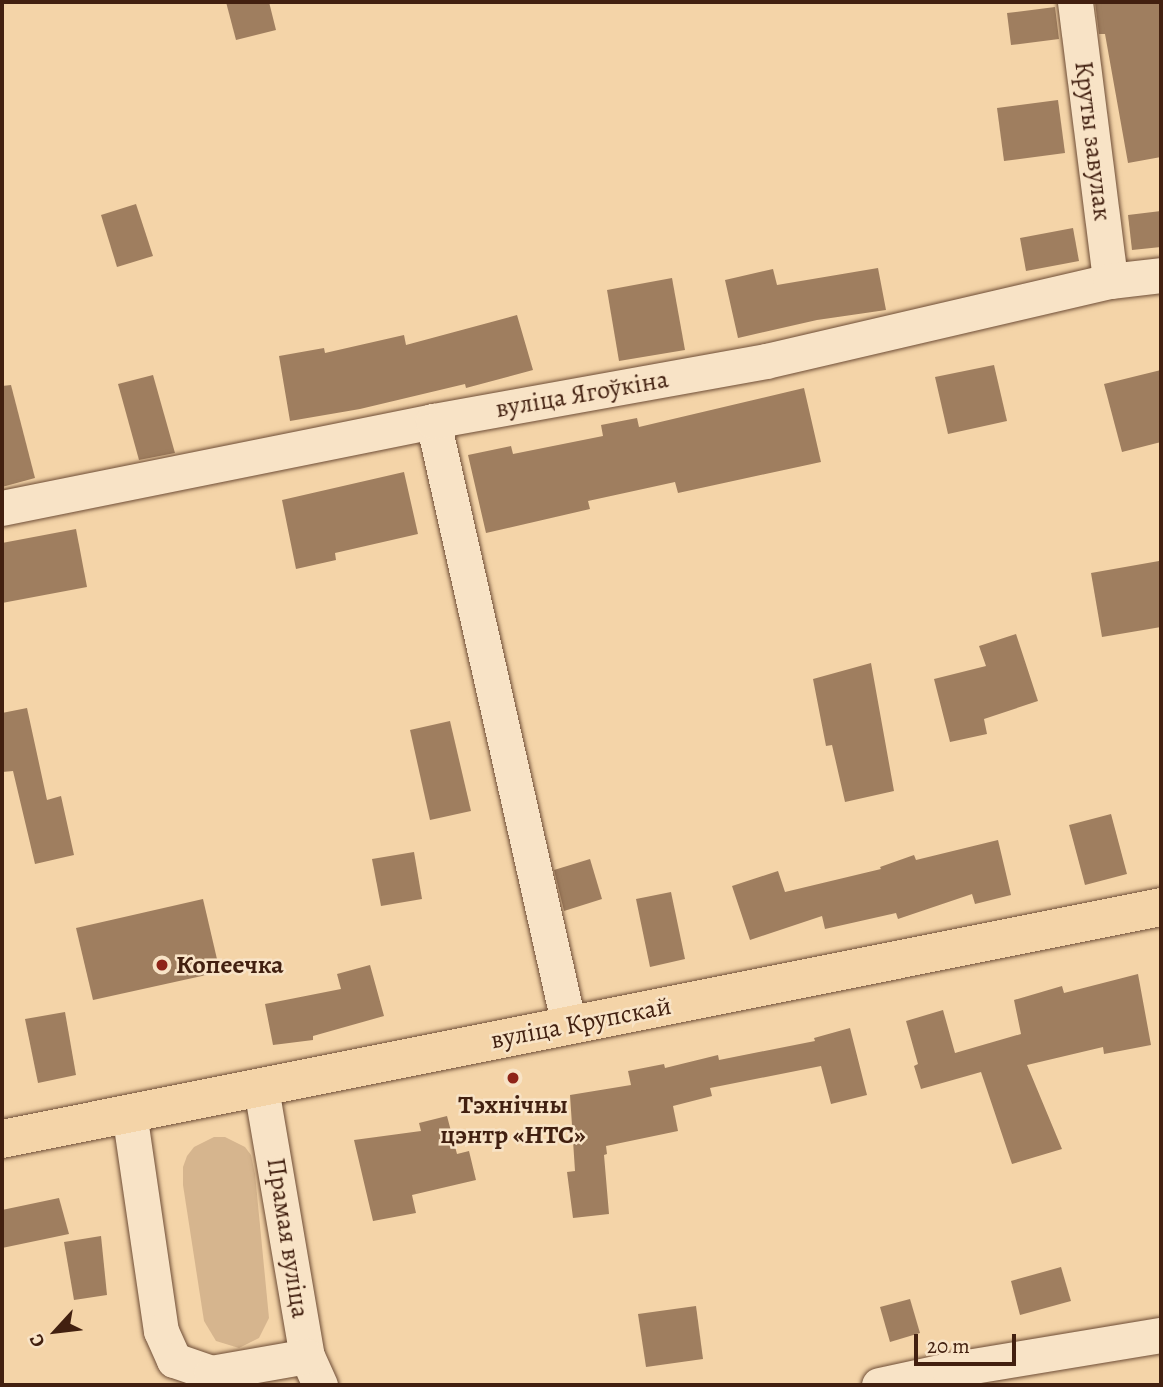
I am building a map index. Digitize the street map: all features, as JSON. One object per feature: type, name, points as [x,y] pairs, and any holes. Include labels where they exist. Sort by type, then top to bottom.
[{"type":"main road","name":"вуліца Крупскай","points":[[2,1139],[1161,907]]},
{"type":"street","name":"Круты завулак","points":[[1075,2],[1110,281]]},
{"type":"street","name":"вуліца Ягоўкіна","points":[[2,508],[433,421],[766,361],[1110,281],[1161,275]]},
{"type":"street","points":[[433,421],[569,1026]]},
{"type":"street","name":"Прамая вуліца","points":[[261,1088],[310,1376]]},
{"type":"street","points":[[129,1112],[161,1331],[174,1360],[211,1373],[310,1376]]},
{"type":"street","points":[[879,1385],[948,1370],[1161,1335]]},
{"type":"shaded area","points":[[214,1137],[225,1137],[245,1147],[251,1155],[255,1174],[269,1318],[259,1338],[239,1348],[216,1341],[204,1321],[183,1185],[183,1167],[187,1156],[194,1147]]},
{"type":"building","points":[[226,2],[269,2],[276,30],[236,40]]},
{"type":"building","points":[[1095,2],[1161,2],[1161,157],[1128,163],[1105,34],[1099,34]]},
{"type":"building","points":[[1055,7],[1059,39],[1011,45],[1007,13]]},
{"type":"building","points":[[1058,100],[1065,153],[1004,161],[997,108]]},
{"type":"building","points":[[136,204],[153,256],[117,267],[101,215]]},
{"type":"building","points":[[1161,211],[1161,247],[1132,250],[1128,215]]},
{"type":"building","points":[[1073,228],[1079,261],[1026,271],[1020,238]]},
{"type":"building","points":[[878,268],[886,310],[817,320],[738,338],[725,280],[773,269],[777,285]]},
{"type":"building","points":[[672,278],[685,350],[619,361],[607,290]]},
{"type":"building","points":[[517,315],[533,370],[466,388],[465,384],[360,409],[290,421],[279,356],[324,348],[325,353],[404,335],[406,345]]},
{"type":"building","points":[[994,365],[1007,421],[948,434],[935,377]]},
{"type":"building","points":[[1161,370],[1161,442],[1122,452],[1104,384]]},
{"type":"building","points":[[153,375],[175,453],[139,460],[118,384]]},
{"type":"building","points":[[11,385],[35,478],[2,487],[2,386]]},
{"type":"building","points":[[804,388],[821,462],[678,493],[675,482],[588,501],[590,509],[486,533],[468,455],[511,446],[513,454],[603,436],[601,425],[637,418],[639,427]]},
{"type":"building","points":[[404,472],[418,534],[335,553],[336,560],[296,569],[282,500]]},
{"type":"building","points":[[76,529],[87,587],[2,603],[2,543]]},
{"type":"building","points":[[1159,561],[1161,627],[1102,637],[1091,573]]},
{"type":"building","points":[[1016,634],[1038,701],[984,719],[987,734],[950,742],[934,679],[986,666],[979,646]]},
{"type":"building","points":[[871,663],[894,791],[845,802],[832,745],[826,746],[813,679]]},
{"type":"building","points":[[27,708],[47,800],[61,796],[74,855],[35,864],[13,771],[2,772],[2,713]]},
{"type":"building","points":[[450,721],[471,811],[430,820],[410,730]]},
{"type":"building","points":[[1111,814],[1127,874],[1085,885],[1069,825]]},
{"type":"building","points":[[998,840],[1011,895],[975,904],[972,894],[898,919],[896,913],[825,929],[822,916],[750,940],[732,886],[778,871],[785,892],[881,869],[880,867],[914,855],[916,860]]},
{"type":"building","points":[[414,852],[422,899],[381,906],[372,859]]},
{"type":"building","points":[[590,859],[602,899],[564,911],[554,870]]},
{"type":"building","points":[[671,892],[685,959],[650,967],[636,899]]},
{"type":"building","points":[[203,899],[220,972],[93,1000],[76,928]]},
{"type":"building","points":[[370,965],[384,1016],[313,1036],[313,1040],[273,1045],[265,1004],[341,989],[337,974]]},
{"type":"building","points":[[1138,974],[1151,1045],[1104,1054],[1103,1047],[1027,1065],[1062,1149],[1012,1164],[981,1072],[921,1089],[914,1066],[918,1064],[906,1021],[943,1010],[955,1053],[1021,1034],[1014,1000],[1062,986],[1064,993]]},
{"type":"building","points":[[65,1012],[76,1075],[38,1083],[25,1019]]},
{"type":"building","points":[[850,1028],[867,1095],[831,1104],[821,1066],[710,1088],[712,1096],[673,1106],[678,1131],[606,1146],[607,1154],[604,1155],[609,1214],[573,1218],[567,1172],[575,1171],[570,1095],[631,1085],[628,1071],[664,1064],[665,1068],[718,1055],[719,1060],[815,1041],[814,1038]]},
{"type":"building","points":[[447,1116],[457,1154],[469,1151],[476,1180],[412,1195],[416,1213],[373,1221],[354,1140],[421,1131],[419,1123]]},
{"type":"building","points":[[59,1198],[69,1234],[2,1248],[2,1210]]},
{"type":"building","points":[[101,1236],[107,1295],[74,1300],[64,1242]]},
{"type":"building","points":[[1061,1267],[1071,1301],[1020,1315],[1011,1281]]},
{"type":"building","points":[[910,1299],[920,1333],[890,1342],[880,1307]]},
{"type":"building","points":[[696,1306],[703,1359],[646,1367],[638,1314]]},
{"type":"place","name":"Копеечка","points":[[162,965]]},
{"type":"place","name":"Тэхнічны цэнтр «НТС»","points":[[513,1078]]}]
